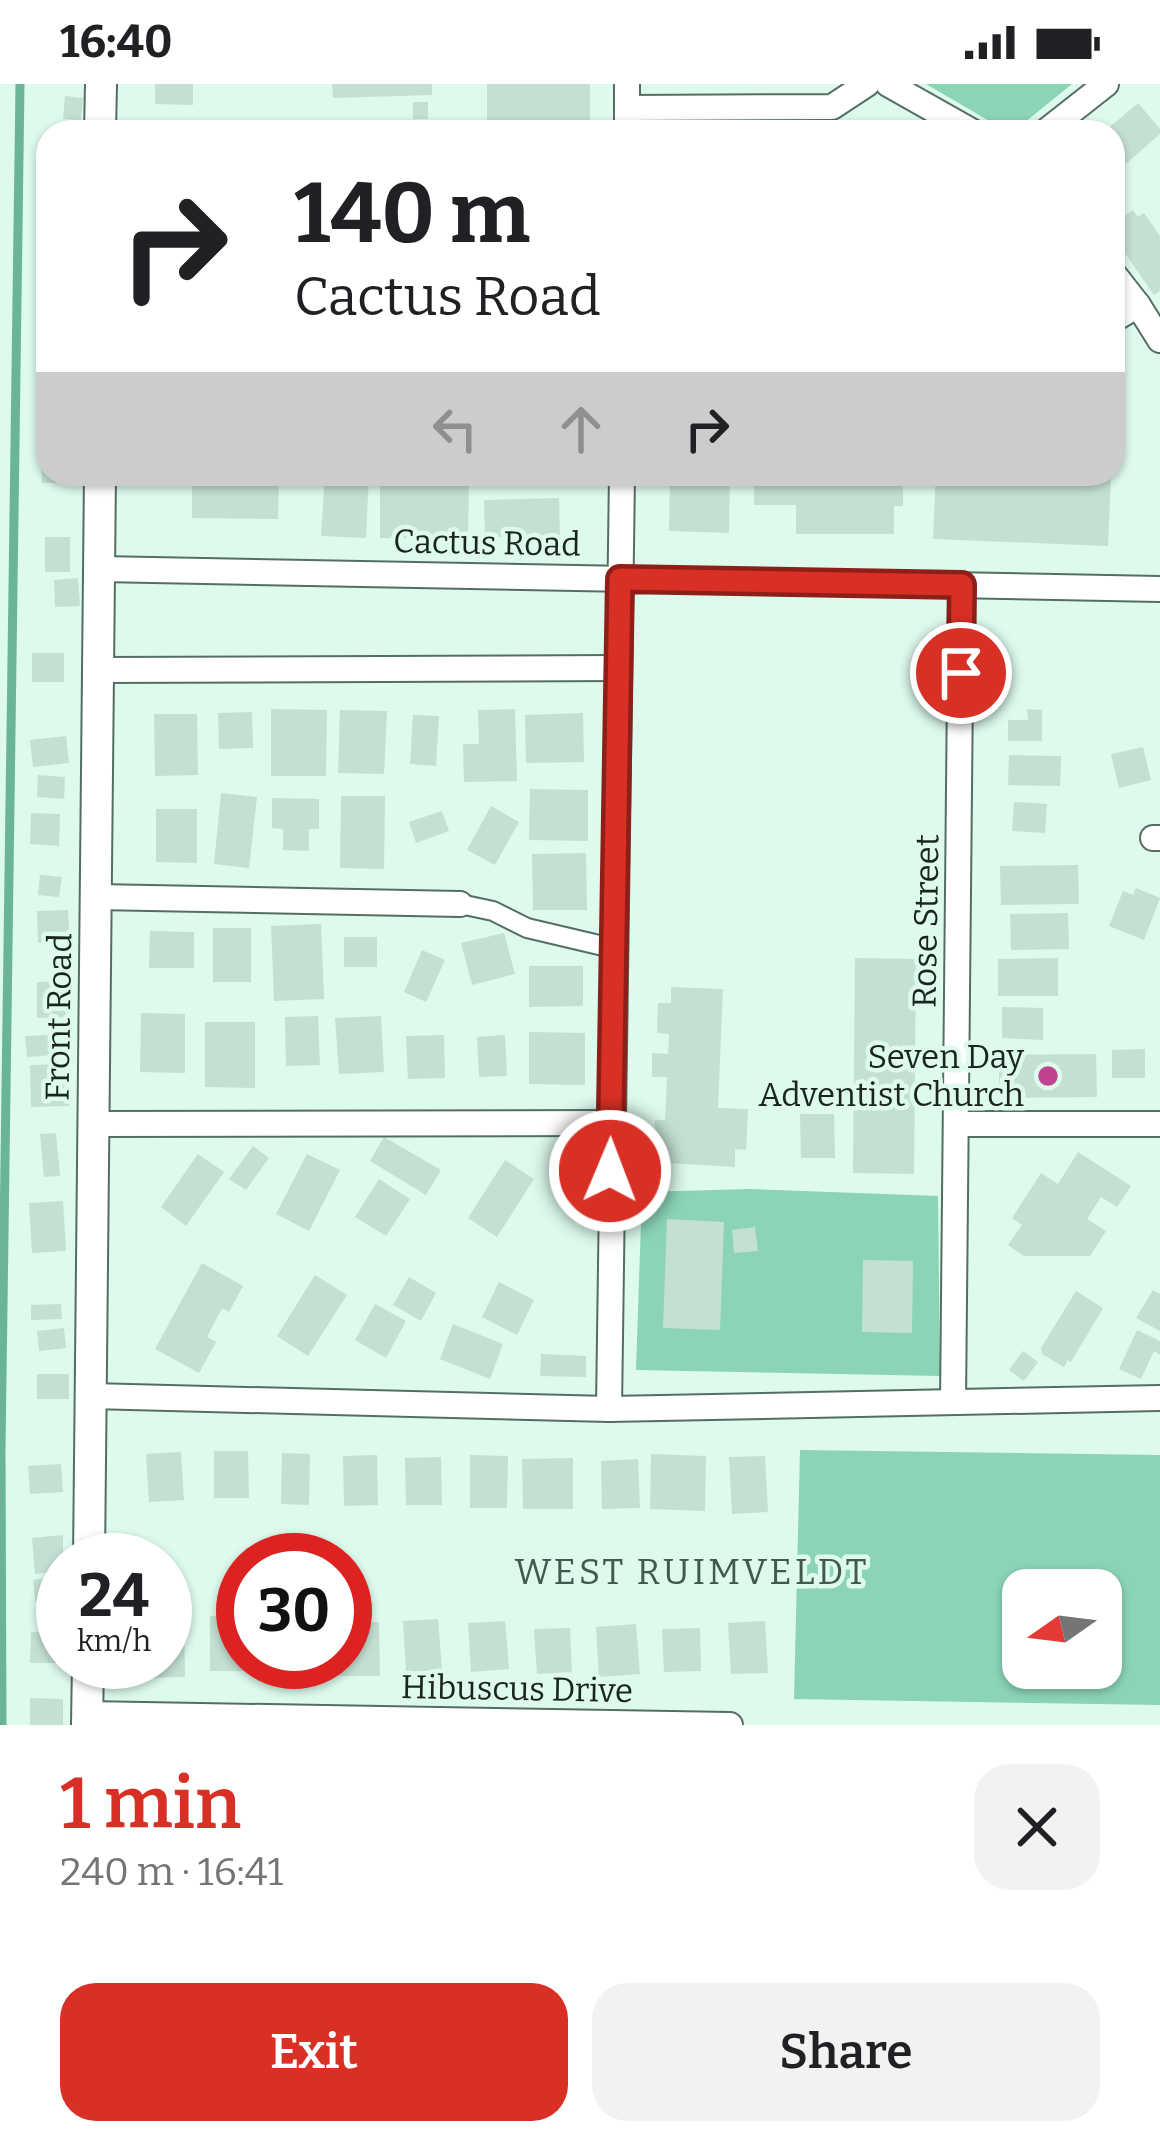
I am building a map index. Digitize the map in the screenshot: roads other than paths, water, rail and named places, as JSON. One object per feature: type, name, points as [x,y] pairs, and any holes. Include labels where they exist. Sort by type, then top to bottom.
[{"type":"street","points":[[100,84],[100,120]]},
{"type":"street","points":[[627,108],[832,107],[867,84]]},
{"type":"street","points":[[888,84],[952,120]]},
{"type":"street","points":[[1060,120],[1106,84]]},
{"type":"street","points":[[1125,288],[1160,340]]},
{"type":"street","points":[[1125,313],[1138,305]]},
{"type":"street","name":"Front Road","points":[[89,1533],[100,486]]},
{"type":"street","points":[[609,1409],[622,486]]},
{"type":"street","name":"Cactus Road","points":[[100,569],[1160,589]]},
{"type":"street","name":"Rose Street","points":[[952,1402],[962,585]]},
{"type":"street","points":[[99,670],[619,668]]},
{"type":"street","points":[[96,897],[460,904],[493,911],[527,928],[616,949]]},
{"type":"street","points":[[94,1124],[610,1123]]},
{"type":"street","points":[[956,1124],[1160,1124]]},
{"type":"street","points":[[91,1396],[609,1409],[1160,1397]]},
{"type":"street","points":[[87,1719],[88,1689]]},
{"type":"street","name":"Hibuscus Drive","points":[[87,1719],[730,1725]]},
{"type":"waterway","points":[[2,1725],[1,1450],[20,84]]},
{"type":"place","name":"Seven Day Adventist Church","points":[[1048,1076]]},
{"type":"district","name":"WEST RUIMVELDT","points":[[692,1572]]}]
